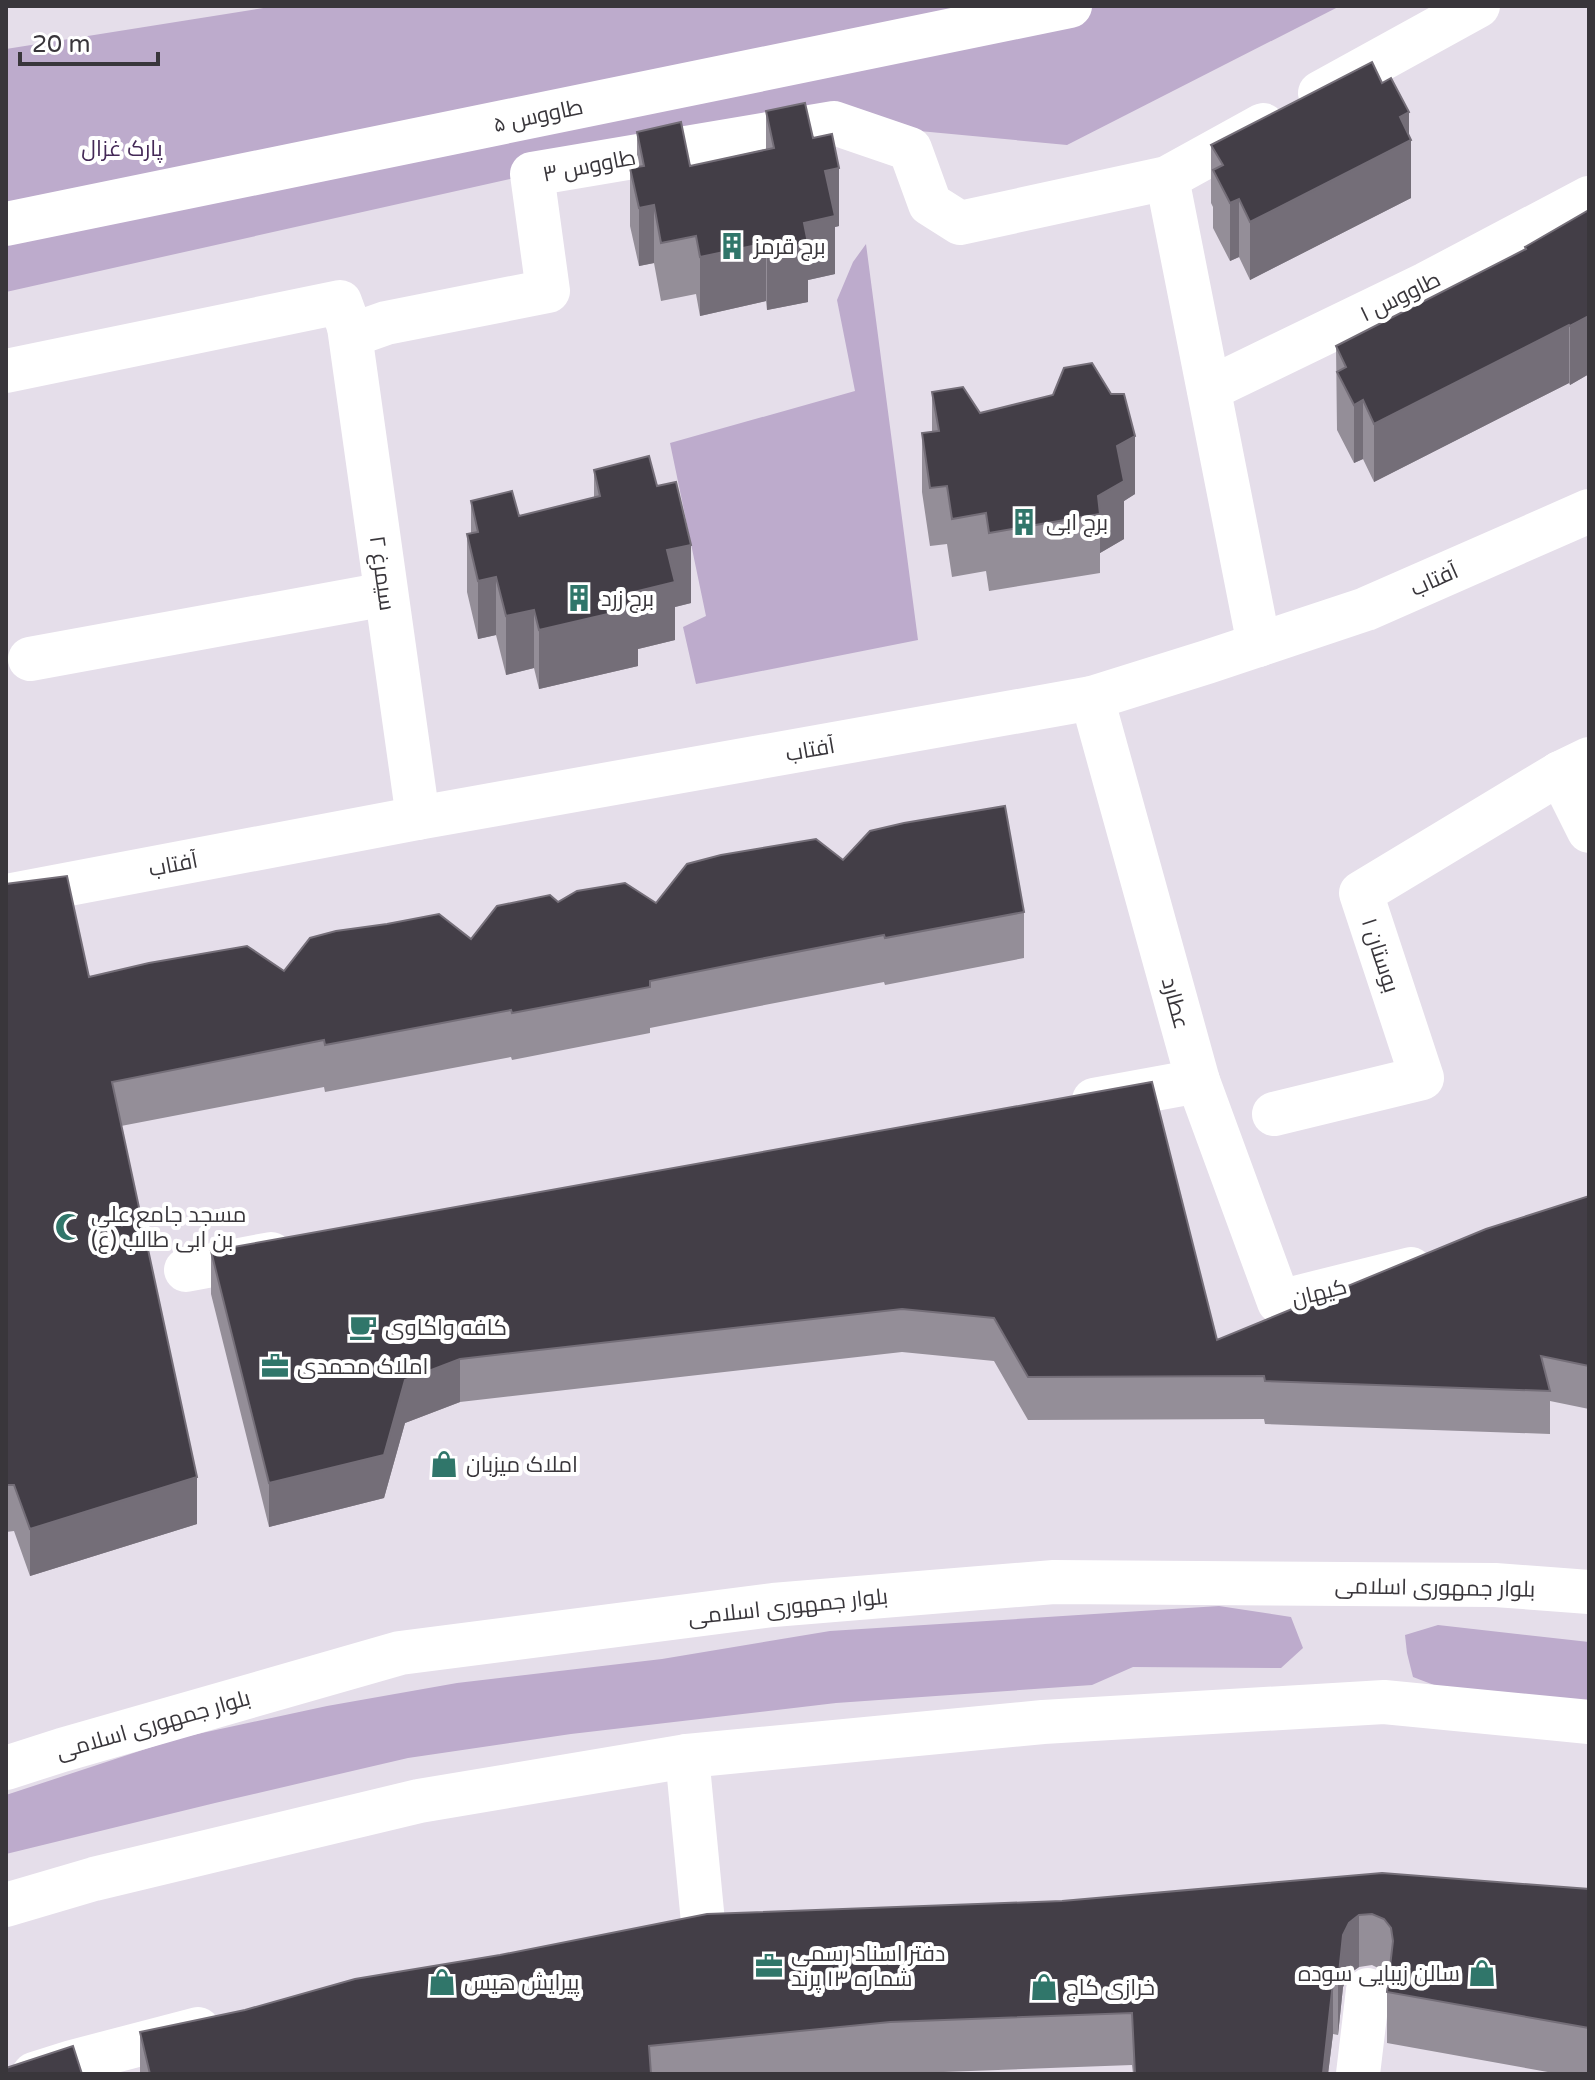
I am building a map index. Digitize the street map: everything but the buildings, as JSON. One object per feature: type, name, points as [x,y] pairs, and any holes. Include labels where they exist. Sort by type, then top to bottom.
[{"type":"street","name":"طاووس ۵","points":[[6,224],[1070,6]]},
{"type":"street","name":"طاووس ۳","points":[[349,327],[352,335],[386,323],[548,291],[532,174],[834,123],[910,149],[930,204],[960,223],[1167,178],[1478,6]]},
{"type":"street","points":[[1167,178],[1259,645]]},
{"type":"street","name":"طاووس ۱","points":[[1209,389],[1426,284],[1589,198]]},
{"type":"street","points":[[6,371],[340,302],[349,327]]},
{"type":"street","name":"سیمرغ ۲","points":[[349,327],[418,818]]},
{"type":"street","name":"آفتاب","points":[[6,896],[418,818],[1092,698],[1366,609],[1589,511]]},
{"type":"street","points":[[30,659],[386,594]]},
{"type":"street","name":"عطارد","points":[[1092,698],[1198,1081],[1279,1302]]},
{"type":"street","points":[[1575,766],[1589,831]]},
{"type":"street","name":"بوستان ۱","points":[[1274,1114],[1422,1078],[1361,893],[1575,766]]},
{"type":"street","points":[[1058,1107],[1198,1081]]},
{"type":"street","points":[[186,1270],[310,1247]]},
{"type":"street","name":"کیهان","points":[[1279,1302],[1443,1260]]},
{"type":"street","name":"بلوار جمهوری اسلامی","points":[[6,1768],[400,1653],[773,1605],[1054,1582],[1495,1585],[1589,1592]]},
{"type":"street","points":[[6,1905],[94,1879],[419,1801],[687,1756],[1043,1722],[1384,1702],[1589,1722]]},
{"type":"street","points":[[687,1756],[703,1924]]},
{"type":"street","points":[[1358,2074],[1368,1990]]},
{"type":"street","points":[[34,2074],[236,2019]]},
{"type":"green space","name":"پارک غزال","points":[[276,6],[1340,6],[1067,145],[834,123],[532,174],[6,292],[6,49]]},
{"type":"green space","points":[[866,244],[918,640],[696,684],[683,627],[706,616],[670,443],[855,391],[837,300],[853,262]]},
{"type":"green space","points":[[1219,1606],[1291,1617],[1303,1648],[1281,1668],[1133,1667],[1092,1685],[836,1703],[571,1734],[408,1758],[6,1854],[6,1795],[179,1738],[327,1706],[457,1683],[662,1659],[830,1631]]},
{"type":"green space","points":[[1438,1625],[1589,1642],[1589,1707],[1455,1693],[1413,1677],[1405,1635]]},
{"type":"place","name":"برج قرمز","points":[[732,246]]},
{"type":"place","name":"برج ابی","points":[[1024,522]]},
{"type":"place","name":"برج زرد","points":[[579,598]]},
{"type":"place","name":"مسجد جامع علی بن ابی طالب (ع)","points":[[69,1227]]},
{"type":"place","name":"کافه واکاوی","points":[[363,1327]]},
{"type":"place","name":"املاک محمدی","points":[[275,1366]]},
{"type":"place","name":"املاک میزبان","points":[[444,1464]]},
{"type":"place","name":"دفتر اسناد رسمی شماره ۱۳ پرند","points":[[769,1966]]},
{"type":"place","name":"سالن زیبایی سوده","points":[[1482,1973]]},
{"type":"place","name":"پیرایش هیس","points":[[442,1982]]},
{"type":"place","name":"خرازی کاج","points":[[1044,1987]]}]
